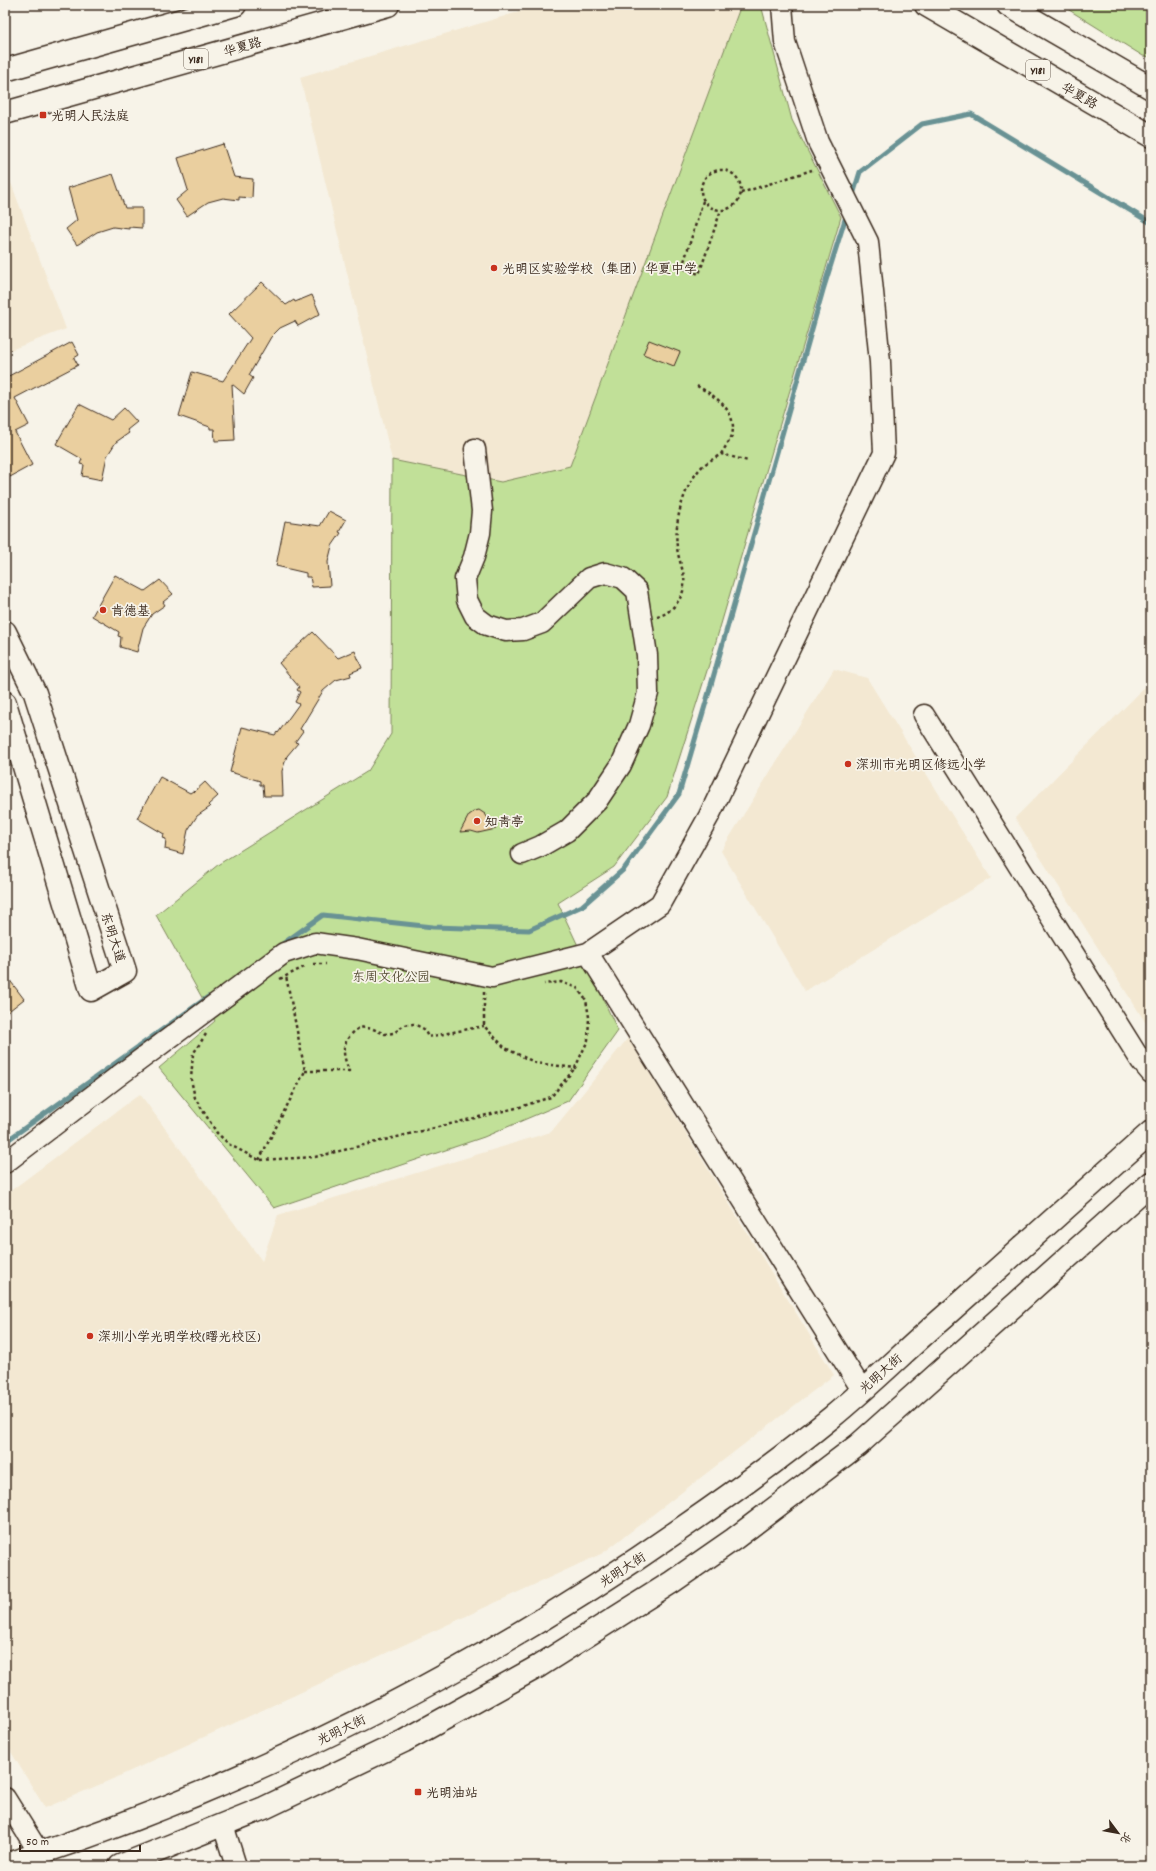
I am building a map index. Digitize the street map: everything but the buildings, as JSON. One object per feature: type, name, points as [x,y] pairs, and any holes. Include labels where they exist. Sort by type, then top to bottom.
[{"type":"main road","points":[[5,70],[235,5]]},
{"type":"main road","name":"华夏路","points":[[5,113],[388,5]]},
{"type":"main road","name":"华夏路","points":[[926,5],[1151,136]]},
{"type":"main road","points":[[1008,5],[1151,88]]},
{"type":"main road","name":"东明大道","points":[[5,632],[35,693],[125,971],[91,990],[5,703]]},
{"type":"main road","name":"光明大街","points":[[5,1865],[40,1854],[178,1802],[248,1772],[386,1707],[460,1667],[546,1617],[649,1552],[773,1463],[833,1416],[1151,1132]]},
{"type":"main road","points":[[120,1866],[223,1825],[334,1775],[438,1722],[539,1666],[672,1582],[740,1535],[858,1445],[1151,1183]]},
{"type":"street","points":[[5,1163],[117,1077],[284,953],[315,943],[357,949],[492,977],[588,953],[660,904],[709,816],[884,453],[880,362],[868,242],[818,142],[785,42],[782,5]]},
{"type":"street","points":[[475,449],[482,511],[481,526],[474,557],[465,579],[467,600],[475,616],[488,625],[506,631],[523,630],[542,623],[589,578],[605,573],[623,578],[637,591],[643,620],[647,655],[648,693],[639,725],[621,765],[597,802],[567,830],[541,846],[522,854]]},
{"type":"street","points":[[924,715],[1141,1061],[1151,1073]]},
{"type":"street","points":[[588,953],[862,1390]]},
{"type":"street","points":[[5,1798],[40,1854]]},
{"type":"street","points":[[223,1825],[236,1866]]},
{"type":"path","points":[[741,193],[829,164]]},
{"type":"path","points":[[716,169],[723,169],[735,175],[739,180],[741,193],[734,205],[721,210],[714,210],[703,201],[700,195],[702,182],[705,176],[716,169]]},
{"type":"path","points":[[703,201],[682,268],[699,274],[721,210]]},
{"type":"path","points":[[643,620],[663,615],[677,603],[684,586],[676,548],[677,523],[684,497],[699,469],[721,454],[731,437],[733,421],[725,406],[711,393],[697,386]]},
{"type":"path","points":[[721,454],[748,461]]},
{"type":"path","points":[[275,982],[310,964],[329,964]]},
{"type":"path","points":[[259,1160],[305,1071],[286,976]]},
{"type":"path","points":[[206,1033],[193,1054],[191,1079],[195,1098],[217,1132],[230,1145],[259,1160],[315,1157],[520,1107],[550,1097],[575,1068],[588,1040],[589,1017],[586,1000],[577,988],[561,982],[542,984]]},
{"type":"path","points":[[476,990],[492,990]]},
{"type":"path","points":[[484,991],[484,1026],[505,1048],[536,1064],[575,1068]]},
{"type":"path","points":[[305,1071],[349,1071],[343,1054],[344,1044],[352,1032],[360,1027],[373,1028],[385,1034],[394,1034],[404,1025],[414,1024],[424,1029],[428,1037],[484,1026]]},
{"type":"shaded area","name":"光明区实验学校（集团）华夏中学","points":[[542,5],[741,5],[570,466],[501,482],[392,460],[300,77]]},
{"type":"shaded area","points":[[5,167],[66,329],[5,352]]},
{"type":"shaded area","name":"深圳市光明区修远小学","points":[[834,669],[867,678],[991,878],[805,991],[721,851]]},
{"type":"shaded area","points":[[1151,681],[1151,1031],[1015,818]]},
{"type":"shaded area","points":[[628,1038],[834,1375],[603,1553],[115,1778],[45,1808],[5,1742],[5,1195],[140,1094],[262,1261],[278,1215],[551,1132]]},
{"type":"green space","name":"东周文化公园","points":[[741,5],[761,5],[792,120],[841,217],[711,658],[667,797],[614,867],[558,903],[618,1031],[568,1101],[484,1137],[274,1208],[159,1068],[215,1021],[156,915],[219,864],[368,771],[391,734],[392,460],[501,482],[570,466]]},
{"type":"green space","points":[[1061,5],[1151,5],[1151,57],[1143,56]]},
{"type":"waterway","points":[[852,198],[860,172],[922,124],[971,114],[1151,223]]},
{"type":"waterway","points":[[281,945],[323,915],[433,927],[529,930],[582,906],[624,869],[679,794],[823,290],[847,213]]},
{"type":"waterway","points":[[5,1142],[208,997]]},
{"type":"place","name":"光明人民法庭","points":[[43,115]]},
{"type":"place","name":"光明区实验学校（集团）华夏中学","points":[[494,268]]},
{"type":"place","name":"肯德基","points":[[103,610]]},
{"type":"place","name":"深圳市光明区修远小学","points":[[848,764]]},
{"type":"place","name":"知青亭","points":[[477,821]]},
{"type":"place","name":"深圳小学光明学校(曙光校区)","points":[[90,1336]]},
{"type":"place","name":"光明油站","points":[[418,1792]]}]
